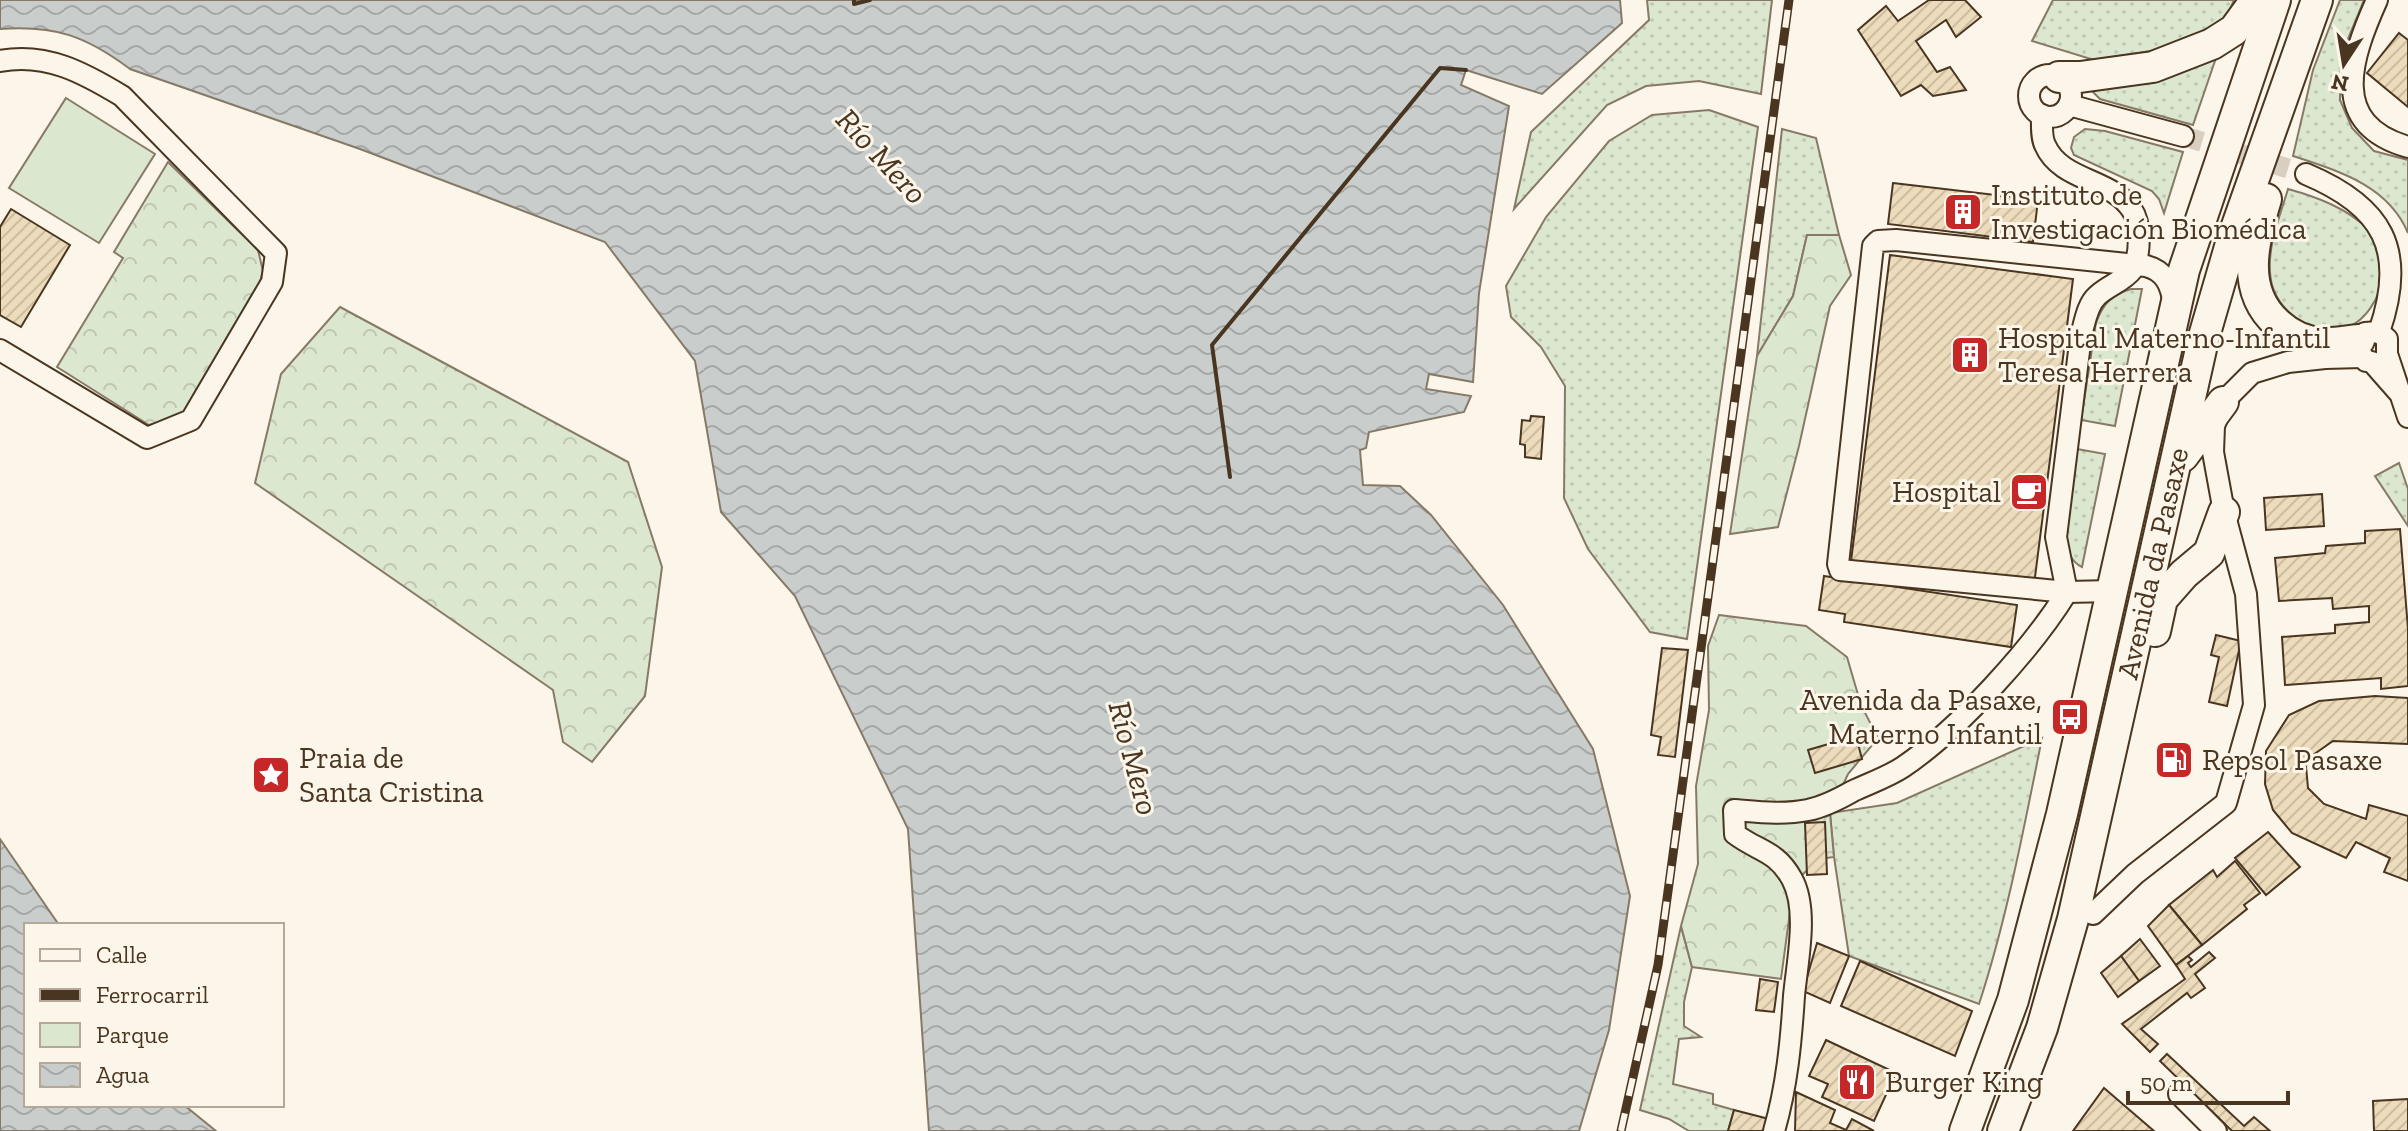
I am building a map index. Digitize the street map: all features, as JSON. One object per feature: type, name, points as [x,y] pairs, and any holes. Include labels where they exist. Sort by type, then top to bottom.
[{"type":"main road","points":[[2064,91],[2080,77],[2153,67],[2212,44],[2234,30],[2256,0]]},
{"type":"main road","name":"Avenida da Pasaxe","points":[[1965,1131],[2013,1000],[2062,814],[2184,270],[2275,0]]},
{"type":"main road","name":"Avenida da Pasaxe","points":[[2003,1131],[2042,1028],[2073,919],[2175,467],[2202,427],[2203,340],[2232,240],[2317,0]]},
{"type":"main road","points":[[2302,45],[2255,238],[2253,284],[2258,300],[2269,316],[2299,339],[2372,349]]},
{"type":"main road","points":[[2202,427],[2223,402]]},
{"type":"main road","points":[[2020,1131],[2051,1054],[2093,914],[2162,599],[2184,574],[2209,553],[2224,512]]},
{"type":"street","points":[[2377,0],[2367,21],[2352,74],[2352,92],[2356,109],[2368,127],[2386,141],[2408,147]]},
{"type":"street","points":[[0,61],[16,58],[45,60],[94,79],[122,96],[276,253],[272,282],[191,420],[147,438],[0,350]]},
{"type":"street","points":[[2064,91],[2054,116],[2035,111],[2029,100],[2031,86],[2040,77],[2053,75],[2064,91],[2183,136]]},
{"type":"street","points":[[1774,1131],[1790,1059],[1800,938],[1799,904],[1794,882],[1774,855],[1735,834],[1734,810],[1777,814],[1811,810],[1899,769],[1921,754],[1977,701],[2038,634],[2067,592],[2056,537],[2081,335],[2089,306],[2096,296],[2131,271],[2138,247],[2134,212],[2123,200],[2056,163],[2043,143],[2042,115]]},
{"type":"street","points":[[2306,174],[2363,201],[2389,226],[2398,241],[2405,269],[2400,300],[2372,349]]},
{"type":"street","name":"Avenida da Pasaxe","points":[[2112,591],[2067,592],[1840,570],[1838,564],[1873,246],[1878,241],[1896,240],[2134,265]]},
{"type":"street","points":[[2134,265],[2153,268],[2166,277],[2175,311]]},
{"type":"street","points":[[2372,349],[2401,395],[2408,417]]},
{"type":"street","points":[[2223,402],[2252,373],[2288,362],[2372,349]]},
{"type":"street","name":"Avenida da Pasaxe","points":[[2093,914],[2135,874],[2226,803],[2254,705],[2246,594],[2202,427]]},
{"type":"street","points":[[2179,1094],[2216,1131]]},
{"type":"green space","points":[[1647,0],[1772,0],[1761,94],[1699,81],[1646,86],[1607,105],[1514,209],[1531,132],[1649,20]]},
{"type":"green space","points":[[2053,0],[2234,0],[2224,23],[2176,47],[2094,60],[2032,41]]},
{"type":"green space","points":[[2340,0],[2364,0],[2341,56],[2340,100],[2352,128],[2374,151],[2408,160],[2408,233],[2388,203],[2375,191],[2344,174],[2293,156],[2313,70]]},
{"type":"green space","points":[[2216,58],[2193,125],[2100,99],[2088,87]]},
{"type":"green space","points":[[66,98],[155,154],[99,243],[9,188]]},
{"type":"green space","points":[[1709,110],[1758,127],[1687,639],[1650,632],[1588,549],[1564,498],[1565,386],[1541,347],[1511,317],[1506,286],[1546,217],[1609,141],[1652,115]]},
{"type":"green space","points":[[1782,129],[1816,138],[1839,235],[1807,235],[1793,296],[1757,356]]},
{"type":"green space","points":[[2085,129],[2105,131],[2183,152],[2164,213],[2152,191],[2074,155],[2071,148],[2074,137]]},
{"type":"green space","points":[[168,162],[258,250],[263,271],[257,293],[180,418],[149,425],[57,367],[123,258],[114,252]]},
{"type":"green space","points":[[2288,189],[2321,200],[2351,215],[2369,230],[2380,249],[2383,269],[2379,290],[2370,308],[2357,322],[2339,330],[2319,329],[2296,318],[2274,292],[2270,272],[2271,251]]},
{"type":"green space","points":[[1807,235],[1839,235],[1851,275],[1830,306],[1778,527],[1730,534],[1757,356],[1793,296]]},
{"type":"green space","points":[[2131,289],[2142,289],[2115,426],[2081,420],[2096,323],[2109,301]]},
{"type":"green space","points":[[340,307],[628,462],[662,567],[645,696],[592,762],[563,742],[553,690],[255,483],[281,374]]},
{"type":"green space","points":[[2077,449],[2105,454],[2082,567],[2071,557],[2065,535]]},
{"type":"green space","points":[[2399,463],[2408,489],[2408,526],[2375,476]]},
{"type":"green space","points":[[1719,615],[1806,626],[1847,657],[1861,705],[1878,738],[1848,774],[1830,813],[1834,857],[1820,859],[1794,882],[1781,979],[1692,967],[1681,926],[1698,864],[1696,786],[1709,710],[1708,646]]},
{"type":"green space","points":[[2042,738],[2022,839],[1979,1004],[1849,956],[1830,813],[1897,803]]},
{"type":"green space","points":[[1681,926],[1692,967],[1684,1002],[1684,1026],[1701,1037],[1679,1039],[1673,1084],[1713,1094],[1713,1104],[1734,1110],[1728,1131],[1689,1131],[1669,1119],[1640,1110]]},
{"type":"water","name":"Río Mero","points":[[0,0],[1620,0],[1622,23],[1542,94],[1466,70],[1461,85],[1509,106],[1479,293],[1473,382],[1429,374],[1426,389],[1471,396],[1464,412],[1369,432],[1366,448],[1360,450],[1363,485],[1400,486],[1431,515],[1503,605],[1593,749],[1630,896],[1609,1030],[1579,1131],[929,1131],[908,829],[795,596],[721,512],[695,361],[605,242],[360,149],[130,69],[99,48],[69,35],[37,29],[0,29]]},
{"type":"water","points":[[0,839],[58,923],[24,923],[24,1107],[186,1107],[216,1131],[0,1131]]},
{"type":"building","points":[[1929,0],[1965,0],[1981,17],[1956,37],[1946,20],[1916,41],[1937,72],[1950,67],[1966,90],[1933,96],[1921,85],[1901,96],[1858,30],[1886,6],[1898,21]]},
{"type":"building","points":[[2399,33],[2408,40],[2408,107],[2367,73]]},
{"type":"building","name":"Instituto de Investigación Biomédica","points":[[1893,183],[2038,200],[2033,242],[1888,224]]},
{"type":"building","points":[[11,209],[70,245],[21,327],[0,315],[0,227]]},
{"type":"building","name":"Hospital Materno-Infantil Teresa Herrera","points":[[1890,255],[2073,279],[2034,585],[1851,561]]},
{"type":"building","points":[[1531,416],[1544,417],[1541,459],[1525,457],[1525,445],[1520,444],[1522,420],[1530,421]]},
{"type":"building","points":[[2322,494],[2324,526],[2266,530],[2264,498]]},
{"type":"building","points":[[2400,529],[2408,629],[2408,686],[2381,689],[2381,678],[2285,685],[2282,637],[2335,633],[2335,625],[2369,622],[2369,606],[2333,609],[2332,598],[2279,601],[2275,558],[2325,553],[2326,546],[2365,543],[2365,531]]},
{"type":"building","points":[[1824,576],[2017,605],[2011,647],[1844,622],[1845,614],[1819,610]]},
{"type":"building","points":[[2216,635],[2241,641],[2227,706],[2209,702],[2219,657],[2211,655]]},
{"type":"building","points":[[1662,648],[1688,650],[1675,757],[1658,755],[1661,737],[1651,735]]},
{"type":"building","points":[[2375,696],[2408,698],[2408,744],[2333,741],[2313,755],[2306,766],[2308,788],[2324,804],[2366,819],[2369,805],[2408,816],[2408,881],[2384,872],[2390,858],[2356,842],[2346,858],[2292,833],[2273,810],[2265,784],[2266,751],[2289,715],[2319,701]]},
{"type":"building","points":[[1856,736],[1862,759],[1815,773],[1808,750]]},
{"type":"building","points":[[1825,822],[1827,874],[1807,875],[1805,823]]},
{"type":"building","points":[[2268,832],[2300,867],[2266,895],[2235,858]]},
{"type":"building","points":[[2235,861],[2260,893],[2244,905],[2247,909],[2202,945],[2169,905],[2213,870],[2217,877]]},
{"type":"building","points":[[2169,905],[2202,945],[2176,965],[2148,926]]},
{"type":"building","points":[[2140,939],[2160,966],[2139,981],[2121,956]]},
{"type":"building","points":[[1817,943],[1849,956],[1830,1003],[1803,991]]},
{"type":"building","points":[[2209,952],[2215,958],[2195,974],[2205,988],[2191,998],[2187,993],[2141,1029],[2158,1044],[2150,1052],[2122,1024],[2185,979],[2176,965],[2188,956],[2192,960],[2188,963],[2191,967]]},
{"type":"building","points":[[2121,956],[2139,981],[2118,997],[2101,973]]},
{"type":"building","points":[[1860,961],[1972,1011],[1955,1056],[1841,1006]]},
{"type":"building","points":[[1760,979],[1778,982],[1774,1012],[1756,1010]]},
{"type":"building","points":[[1826,1040],[1896,1073],[1874,1121],[1822,1097],[1828,1084],[1809,1076]]},
{"type":"building","points":[[2167,1054],[2244,1126],[2254,1117],[2270,1131],[2232,1131],[2160,1061]]},
{"type":"building","points":[[2104,1088],[2154,1131],[2073,1131]]},
{"type":"building","points":[[1796,1092],[1835,1110],[1830,1123],[1846,1130],[1852,1119],[1874,1131],[1795,1131]]},
{"type":"building","points":[[2408,1099],[2408,1131],[2374,1131],[2373,1101]]},
{"type":"building","points":[[1734,1110],[1769,1119],[1765,1131],[1728,1131]]},
{"type":"tunnel","points":[[2183,136],[2306,174]]},
{"type":"railway","points":[[1621,1131],[1658,965],[1789,0]]},
{"type":"wall","points":[[854,0],[854,4],[870,0]]},
{"type":"wall","points":[[1230,477],[1212,345],[1440,68],[1466,70]]},
{"type":"place","name":"Instituto de Investigación Biomédica","points":[[1963,212]]},
{"type":"place","name":"Hospital Materno-Infantil Teresa Herrera","points":[[1970,355]]},
{"type":"place","name":"Hospital","points":[[2029,492]]},
{"type":"place","name":"Avenida da Pasaxe, Materno Infantil","points":[[2070,717]]},
{"type":"place","name":"Repsol Pasaxe","points":[[2174,760]]},
{"type":"place","name":"Praia de Santa Cristina","points":[[271,775]]},
{"type":"place","name":"Burger King","points":[[1857,1082]]}]
